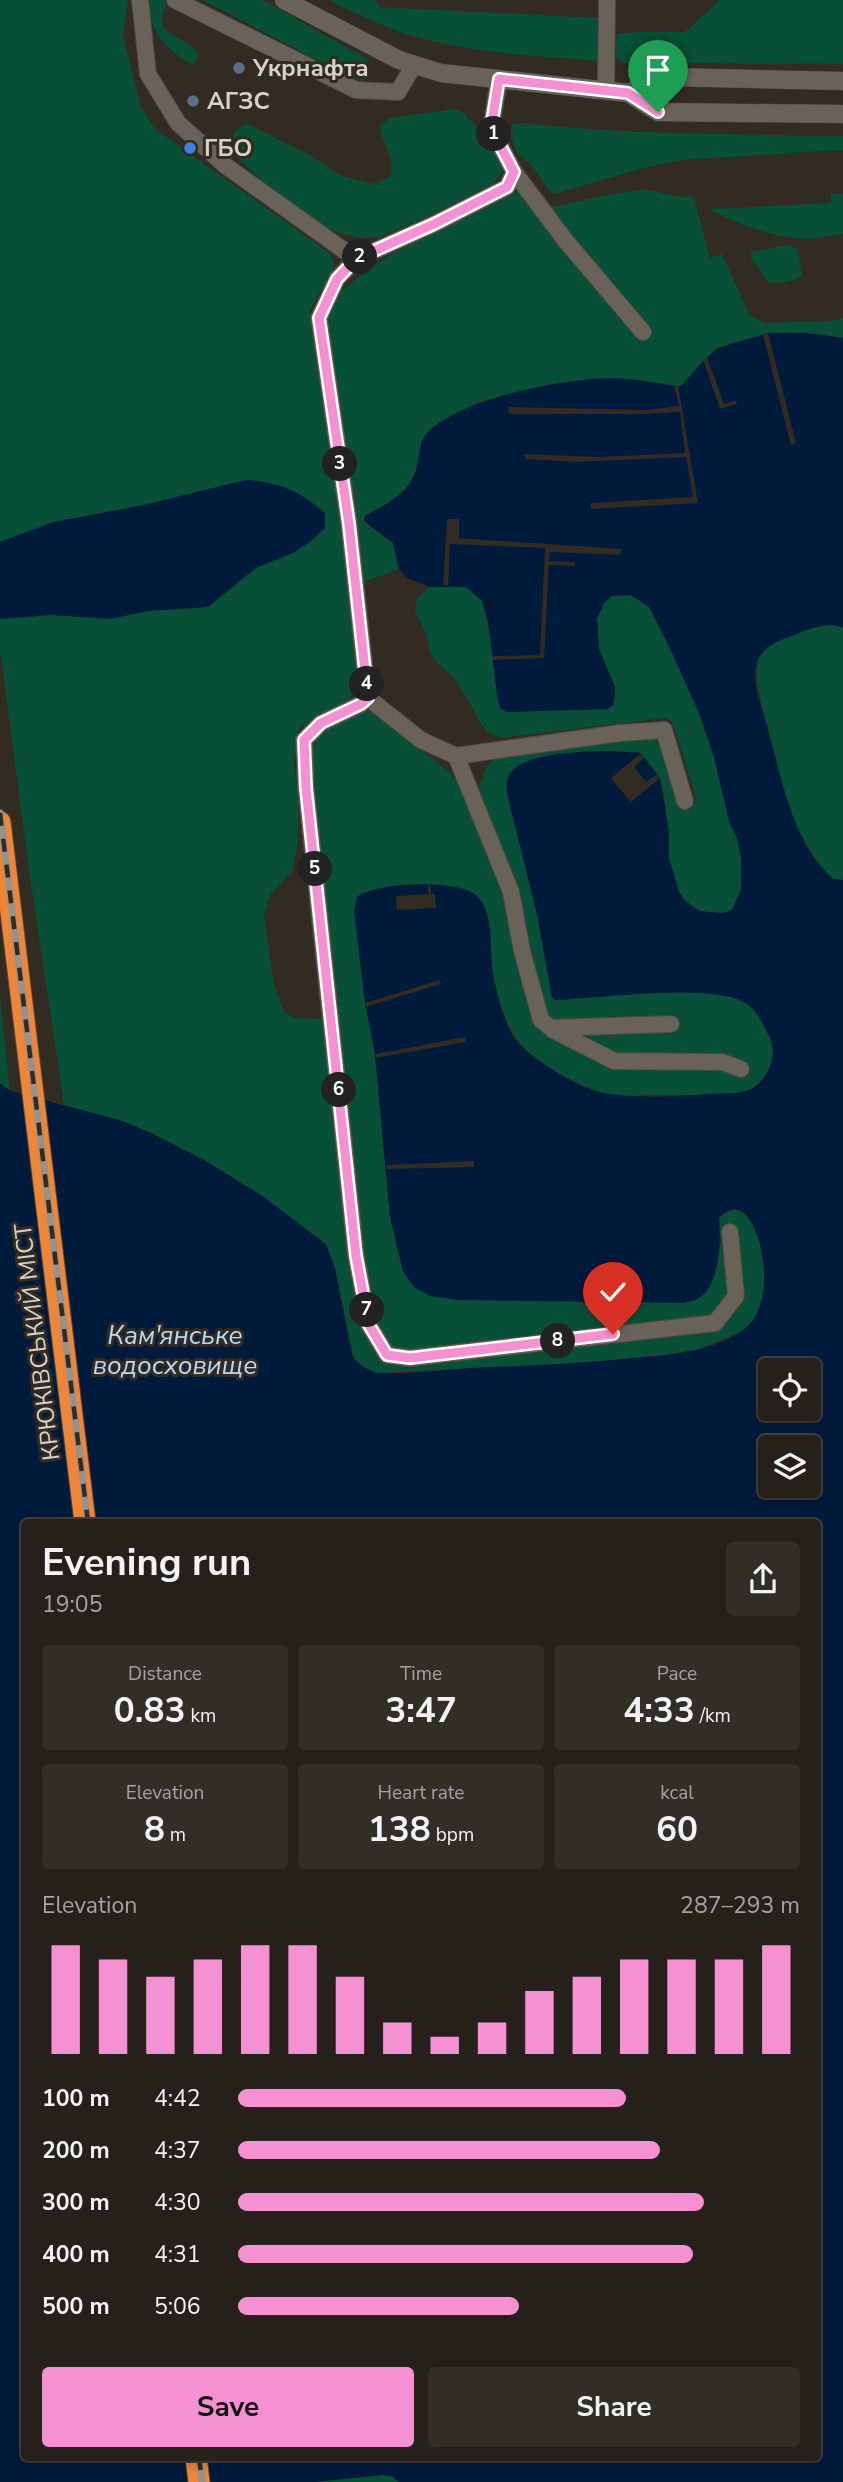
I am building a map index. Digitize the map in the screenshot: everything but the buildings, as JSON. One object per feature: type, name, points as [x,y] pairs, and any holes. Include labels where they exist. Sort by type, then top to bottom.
[{"type":"highway","name":"КРЮКІВСЬКИЙ МІСТ","points":[[0,822],[85,1519]]},
{"type":"highway","points":[[196,2461],[199,2482]]},
{"type":"street","points":[[140,0],[148,74],[178,122],[226,166],[356,259]]},
{"type":"street","points":[[175,0],[356,90],[398,92],[414,65]]},
{"type":"street","points":[[284,0],[362,42],[414,65],[441,73],[628,93],[658,112],[843,114]]},
{"type":"street","points":[[606,91],[607,0]]},
{"type":"street","points":[[628,93],[667,77],[843,81]]},
{"type":"street","points":[[499,79],[491,128],[514,172],[565,240],[643,332]]},
{"type":"street","points":[[514,172],[507,187],[356,259],[337,279],[319,318],[349,524],[368,698],[421,740],[456,757],[620,733],[664,730],[685,801]]},
{"type":"street","points":[[368,698],[321,723],[304,740],[306,788],[356,1256],[369,1325],[387,1355],[410,1358],[715,1323],[736,1296],[730,1232]]},
{"type":"street","points":[[456,757],[511,892],[541,1020],[551,1028],[614,1060],[722,1062],[741,1069]]},
{"type":"street","points":[[551,1028],[671,1024]]},
{"type":"green space","points":[[0,0],[128,0],[123,36],[141,107],[155,129],[330,253],[333,260],[332,276],[310,311],[345,537],[358,664],[358,689],[345,703],[319,714],[298,730],[294,762],[298,798],[298,843],[292,871],[270,895],[264,915],[274,985],[284,1012],[295,1018],[335,1019],[312,751],[321,731],[367,710],[376,713],[452,774],[462,790],[477,790],[489,763],[497,758],[652,736],[663,751],[680,807],[686,808],[695,803],[696,798],[676,733],[672,722],[665,718],[500,738],[489,733],[452,676],[434,660],[426,633],[415,612],[416,600],[430,587],[466,587],[482,601],[507,712],[608,709],[616,698],[615,687],[599,649],[597,619],[604,602],[612,596],[631,595],[649,607],[699,713],[714,757],[729,821],[737,838],[741,857],[741,890],[732,910],[721,913],[696,908],[680,893],[669,863],[664,795],[659,776],[650,767],[506,787],[537,914],[552,997],[555,1000],[685,993],[733,998],[749,1005],[761,1019],[772,1043],[771,1064],[754,1087],[725,1094],[618,1096],[579,1083],[550,1069],[523,1047],[514,1034],[495,986],[487,914],[479,899],[472,893],[451,887],[393,886],[365,1003],[375,1054],[390,1217],[403,1271],[711,1284],[721,1244],[719,1218],[731,1210],[745,1212],[751,1219],[760,1243],[765,1293],[755,1318],[742,1331],[699,1349],[663,1355],[566,1364],[376,1373],[356,1359],[261,1195],[204,1160],[149,1132],[120,1120],[64,1105],[0,650]]},
{"type":"green space","points":[[147,0],[164,0],[167,4],[163,15],[165,29],[199,54],[193,65],[167,46],[156,31]]},
{"type":"green space","points":[[203,0],[263,0],[366,58],[370,67],[368,76],[361,81],[351,78]]},
{"type":"green space","points":[[329,0],[375,0],[380,7],[601,18],[600,61],[511,54],[446,44],[400,32]]},
{"type":"green space","points":[[720,0],[843,0],[843,64],[623,63],[616,57],[618,34],[685,32]]},
{"type":"green space","points":[[455,109],[462,112],[499,149],[502,172],[494,183],[422,219],[378,237],[358,237],[337,232],[317,222],[278,195],[230,151],[234,134],[247,124],[308,154],[342,176],[375,184],[391,176],[392,169],[380,126],[390,118]]},
{"type":"green space","points":[[522,123],[642,132],[843,136],[843,150],[682,160],[643,168],[555,194],[548,190],[533,167],[517,153],[511,136],[512,125]]},
{"type":"green space","points":[[520,190],[537,210],[641,190],[694,198],[710,258],[722,254],[749,314],[764,323],[830,321],[843,318],[843,338],[779,333],[727,345],[710,354],[681,386],[590,380],[528,390],[478,402],[422,439],[416,468],[407,487],[365,516],[364,521],[393,543],[399,569],[364,582],[358,526],[355,521],[325,320],[334,298],[340,291],[389,255]]},
{"type":"green space","points":[[843,193],[843,234],[814,239],[771,234],[708,209],[831,203],[831,194]]},
{"type":"green space","points":[[787,245],[798,249],[802,276],[785,282],[767,282],[751,259],[751,252]]},
{"type":"green space","points":[[837,625],[843,628],[843,880],[833,879],[810,852],[799,832],[771,745],[757,673],[758,661],[763,653],[781,639],[816,628]]},
{"type":"green space","points":[[0,996],[10,1091],[0,1083]]},
{"type":"green space","points":[[391,2476],[399,2482],[315,2482]]},
{"type":"water","name":"Кам'янське водосховище","points":[[768,333],[805,333],[843,338],[843,628],[820,626],[778,641],[758,658],[755,681],[784,790],[798,828],[819,863],[833,879],[843,880],[843,2482],[399,2482],[391,2476],[383,2475],[315,2482],[0,2482],[0,1083],[10,1091],[119,1120],[149,1132],[204,1160],[261,1195],[326,1244],[335,1268],[353,1358],[376,1373],[560,1364],[663,1355],[697,1350],[742,1331],[756,1315],[763,1294],[764,1270],[761,1247],[754,1227],[744,1213],[732,1209],[719,1218],[718,1261],[711,1284],[699,1298],[691,1301],[458,1300],[430,1296],[414,1287],[403,1271],[390,1217],[375,1054],[365,1003],[354,910],[357,897],[399,885],[455,887],[479,898],[489,922],[496,988],[511,1032],[533,1056],[583,1086],[608,1094],[666,1096],[744,1092],[762,1081],[770,1067],[772,1043],[752,1008],[733,998],[685,993],[555,1000],[552,997],[537,914],[507,792],[509,775],[518,766],[550,755],[611,751],[641,753],[660,778],[669,832],[669,858],[683,899],[699,911],[723,913],[732,910],[741,890],[741,857],[737,838],[729,821],[714,757],[699,713],[649,607],[631,595],[612,596],[604,603],[597,619],[599,649],[615,687],[613,705],[608,709],[507,712],[501,709],[498,703],[488,620],[482,601],[466,587],[430,587],[407,578],[399,569],[393,543],[364,521],[365,516],[393,500],[410,483],[420,447],[429,431],[468,408],[524,390],[581,380],[628,379],[681,386],[718,348]]},
{"type":"water","points":[[246,480],[279,486],[307,499],[325,513],[325,528],[293,553],[256,568],[208,607],[149,611],[110,619],[52,615],[0,619],[0,542],[53,522],[139,506]]},
{"type":"pier","points":[[768,333],[796,443],[791,445],[763,335]]},
{"type":"pier","points":[[707,357],[724,404],[736,400],[737,404],[720,409],[703,360]]},
{"type":"pier","points":[[678,385],[698,503],[591,509],[591,503],[693,497],[686,457],[576,462],[526,459],[524,454],[599,457],[685,453],[680,412],[509,414],[508,407],[646,410],[679,406],[674,386]]},
{"type":"pier","points":[[447,519],[459,519],[459,538],[621,549],[620,555],[550,552],[549,561],[575,562],[575,566],[549,565],[544,658],[493,660],[492,656],[540,655],[545,548],[450,544],[448,586],[443,585]]},
{"type":"pier","points":[[641,753],[644,758],[634,767],[646,782],[657,774],[660,778],[631,802],[611,778]]},
{"type":"pier","points":[[428,886],[431,886],[431,894],[435,894],[436,908],[397,910],[396,896],[428,894]]},
{"type":"pier","points":[[439,980],[441,984],[366,1007],[365,1003]]},
{"type":"pier","points":[[465,1037],[466,1042],[376,1058],[375,1054]]},
{"type":"pier","points":[[474,1161],[474,1167],[387,1169],[386,1165]]},
{"type":"railway","points":[[0,813],[88,1519]]},
{"type":"railway","points":[[199,2461],[202,2482]]},
{"type":"place","name":"Укрнафта","points":[[239,68]]},
{"type":"place","name":"АГЗС","points":[[193,101]]},
{"type":"place","name":"ГБО","points":[[190,148]]},
{"type":"route","points":[[613,1334],[410,1358],[387,1355],[369,1325],[356,1256],[306,788],[304,740],[321,723],[368,698],[349,524],[319,318],[337,279],[356,259],[507,187],[514,172],[491,128],[499,79],[628,93],[658,112]]}]
